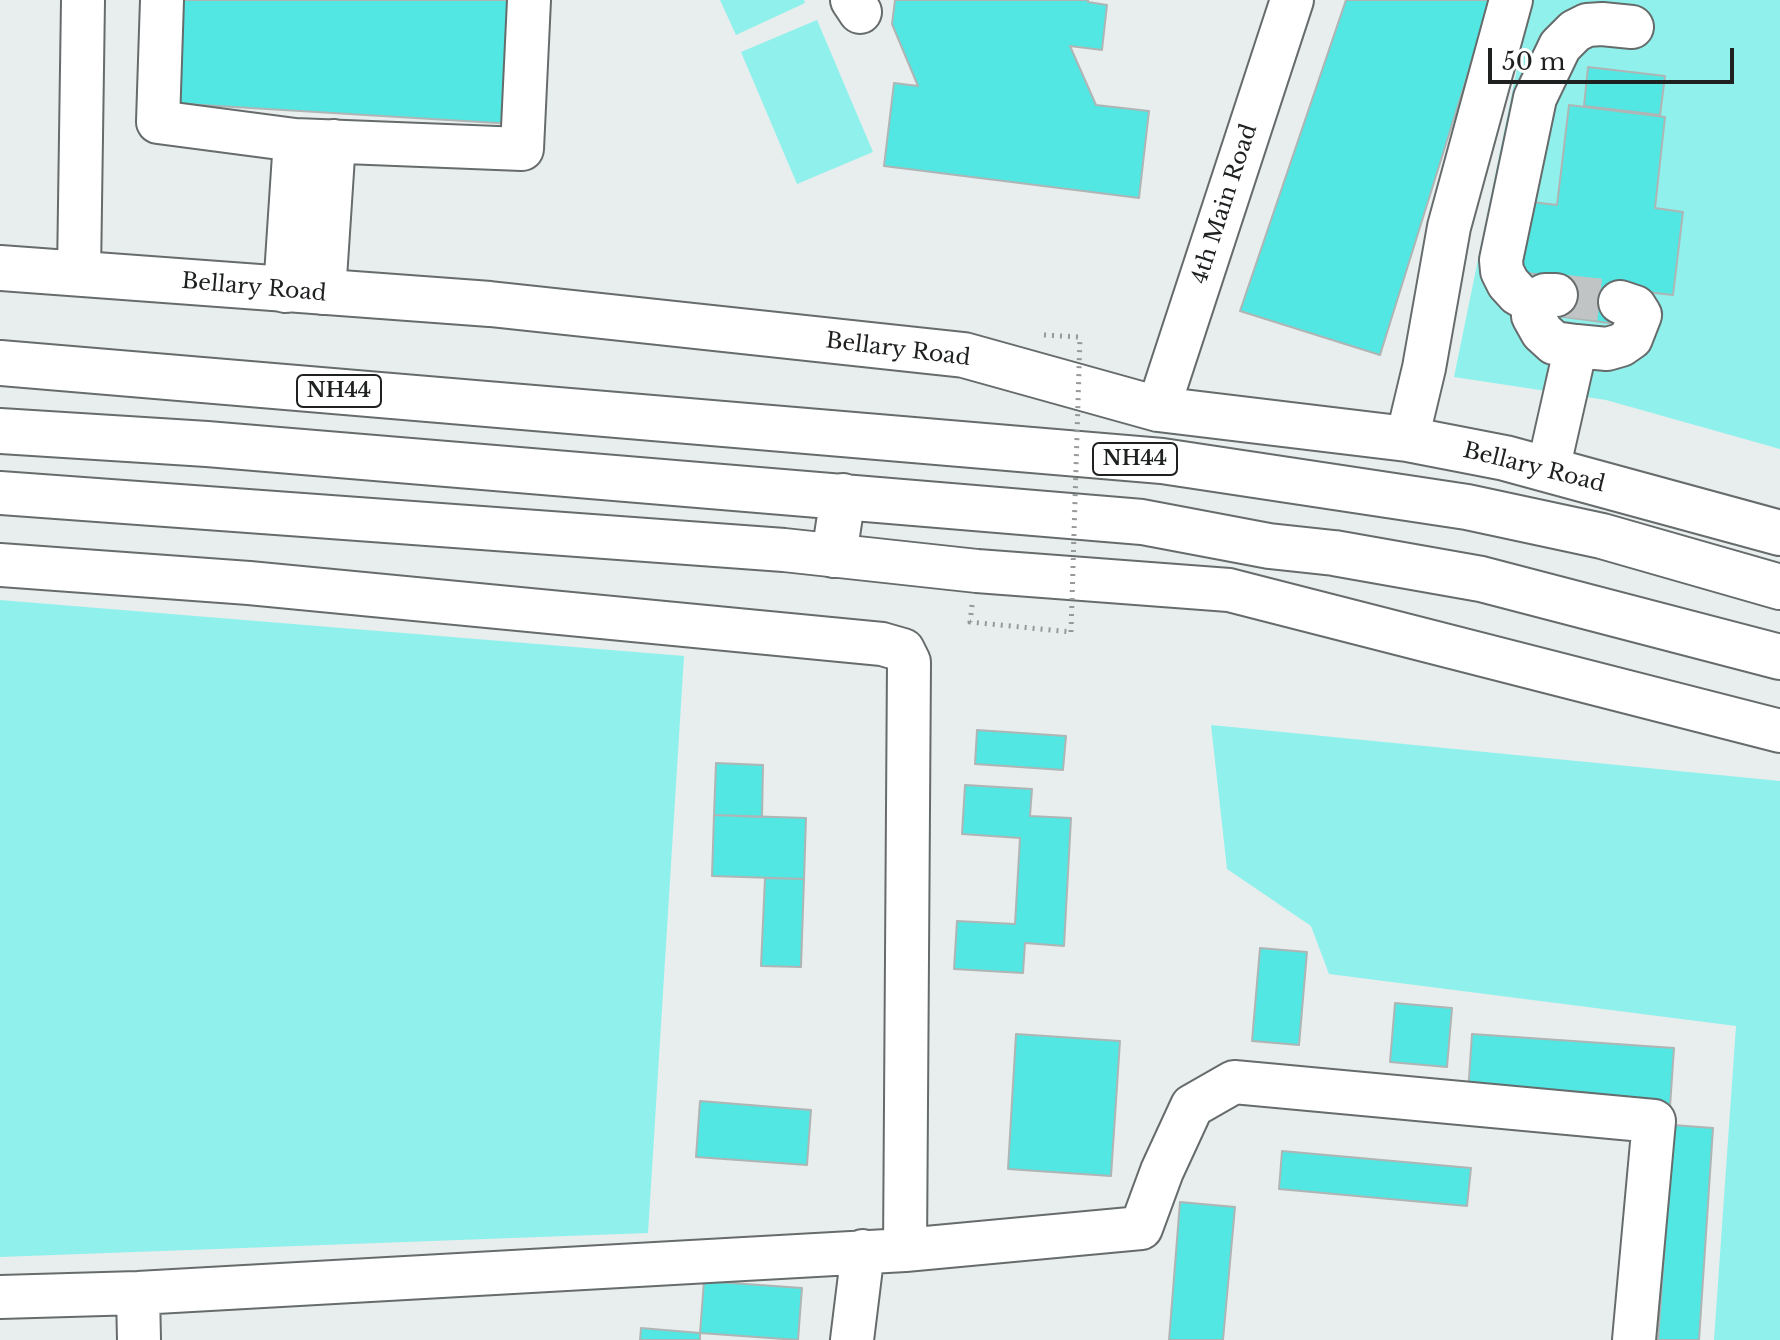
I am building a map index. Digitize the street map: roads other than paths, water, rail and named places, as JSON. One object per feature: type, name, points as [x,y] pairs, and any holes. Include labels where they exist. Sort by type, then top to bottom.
[{"type":"highway","name":"Bellary Road","points":[[0,268],[490,304],[964,355],[1158,409],[1407,439],[1505,458],[1780,533]]},
{"type":"highway","name":"NH44","points":[[0,363],[1162,461],[1467,507],[1602,536],[1780,587]]},
{"type":"highway","points":[[0,431],[207,444],[1142,522],[1269,546],[1334,553],[1481,579],[1780,657]]},
{"type":"highway","points":[[834,555],[843,496]]},
{"type":"street","points":[[56,0],[67,273]]},
{"type":"street","points":[[67,273],[83,0]]},
{"type":"street","points":[[162,0],[158,122],[315,140],[522,149],[529,0]]},
{"type":"street","name":"4th Main Road","points":[[1158,409],[1292,0]]},
{"type":"street","points":[[1407,439],[1424,368],[1449,227],[1511,0]]},
{"type":"street","points":[[1620,302],[1635,307],[1640,315],[1631,338],[1607,349],[1554,343],[1542,332],[1533,316],[1546,300],[1518,294],[1502,271],[1501,260],[1535,98],[1560,46],[1575,31],[1587,25],[1632,27]]},
{"type":"street","points":[[304,292],[315,140]]},
{"type":"street","points":[[1548,470],[1576,346]]},
{"type":"street","points":[[0,493],[834,555],[977,571],[1229,590],[1780,731]]},
{"type":"street","points":[[0,565],[249,583],[882,644],[903,650],[909,662],[905,1250]]},
{"type":"street","points":[[0,1297],[138,1293],[905,1250],[1141,1228],[1162,1171],[1192,1106],[1234,1082],[1654,1121],[1634,1340]]},
{"type":"street","points":[[852,1340],[863,1251]]},
{"type":"street","points":[[138,1293],[139,1340]]},
{"type":"tunnel","points":[[1558,295],[1620,302]]}]
